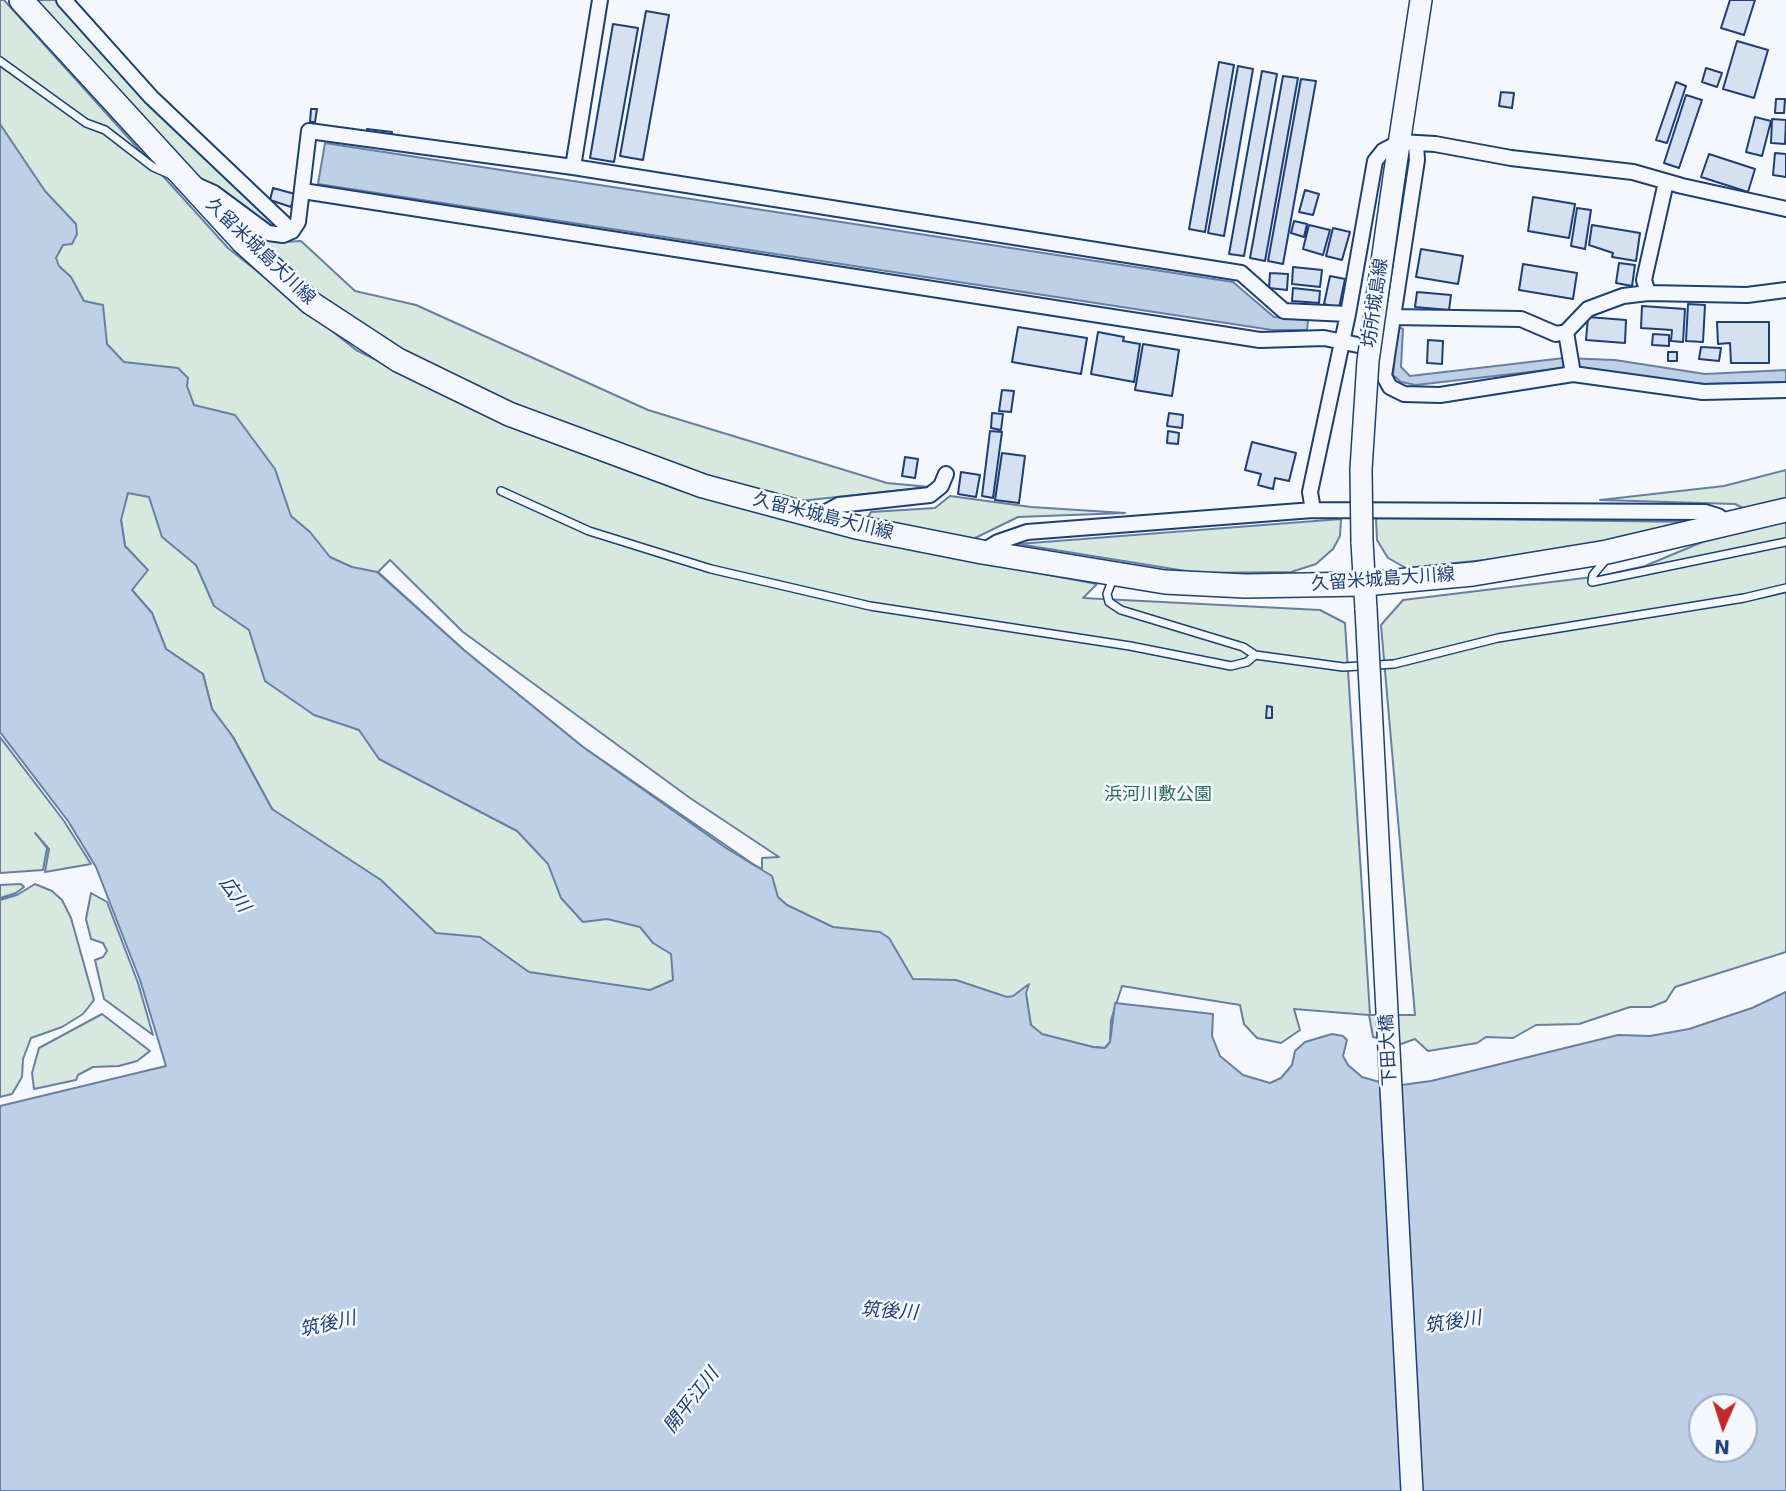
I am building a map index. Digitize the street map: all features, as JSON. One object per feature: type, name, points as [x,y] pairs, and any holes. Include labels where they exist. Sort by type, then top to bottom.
[{"type":"main road","name":"久留米城島大川線","points":[[21,0],[243,242],[311,303],[398,360],[509,414],[702,486],[817,517],[982,552],[1165,582],[1245,586],[1364,584],[1473,574],[1608,552],[1786,510]]},
{"type":"main road","name":"坊所城島線","points":[[1366,609],[1361,469],[1368,361],[1394,177],[1408,142],[1421,0]]},
{"type":"main road","name":"下田大橋","points":[[1366,609],[1412,1491]]},
{"type":"street","points":[[64,0],[151,97],[292,231]]},
{"type":"street","points":[[572,167],[600,0]]},
{"type":"street","points":[[188,182],[214,193],[268,233],[283,235],[292,231],[298,222],[309,131],[572,167],[1241,273],[1284,311],[1348,314]]},
{"type":"street","points":[[1408,142],[1416,160],[1384,376],[1390,387],[1404,394],[1440,395],[1573,374],[1703,392],[1786,390]]},
{"type":"street","points":[[1313,510],[1310,492],[1348,314],[1375,162],[1383,151],[1408,142],[1511,158],[1633,172],[1786,209]]},
{"type":"street","points":[[1648,293],[1644,280],[1667,182]]},
{"type":"street","points":[[303,191],[1260,340],[1324,338],[1387,351]]},
{"type":"street","points":[[1391,317],[1521,318],[1556,334],[1566,332],[1588,309],[1623,296],[1648,293],[1747,295],[1786,290]]},
{"type":"street","points":[[1566,332],[1573,374]]},
{"type":"street","points":[[817,517],[839,505],[930,495],[941,486],[946,474]]},
{"type":"street","points":[[982,552],[998,542],[1027,533],[1313,510],[1704,512],[1718,516],[1729,524]]},
{"type":"lane","points":[[0,61],[86,123],[105,130],[153,167],[188,182]]},
{"type":"lane","points":[[502,491],[601,535],[712,569],[870,606],[1130,646],[1231,666],[1247,662],[1255,655]]},
{"type":"lane","points":[[1608,552],[1608,560],[1593,575],[1592,582],[1786,542]]},
{"type":"lane","points":[[1115,575],[1107,594],[1109,602],[1121,610],[1243,647],[1255,655],[1343,667],[1394,664],[1498,638],[1744,598],[1786,588]]},
{"type":"green space","name":"浜河川敷公園","points":[[0,0],[4,0],[228,248],[356,350],[524,432],[679,490],[884,544],[1097,584],[1083,598],[1320,610],[1345,623],[1370,1015],[1415,1015],[1381,625],[1403,600],[1601,576],[1645,566],[1707,540],[1786,519],[1786,952],[1675,987],[1666,1001],[1651,1007],[1630,1007],[1579,1024],[1536,1025],[1513,1038],[1486,1037],[1477,1043],[1428,1051],[1415,1039],[1401,1044],[1373,1037],[1369,1015],[1294,1009],[1300,1030],[1281,1043],[1257,1038],[1244,1024],[1240,1005],[1122,986],[1111,1020],[1110,1042],[1105,1048],[1043,1035],[656,881],[693,1027],[458,986],[272,809],[233,737],[212,709],[203,674],[166,649],[152,613],[132,590],[147,570],[125,546],[121,520],[0,156]],"holes":[[[390,560],[463,632],[690,798],[779,857],[762,858],[762,869],[753,864],[583,747],[465,651],[378,572]]]},
{"type":"green space","points":[[35,0],[59,0],[279,227],[266,225],[198,178]]},
{"type":"green space","points":[[217,202],[267,237],[285,242],[301,241],[355,291],[416,305],[648,410],[887,483],[930,487],[800,501],[685,469],[510,403],[404,351],[315,293]]},
{"type":"green space","points":[[1786,470],[1786,499],[1747,510],[1735,504],[1600,500],[1724,486]]},
{"type":"green space","points":[[950,496],[1031,507],[1125,513],[1018,517],[971,540],[866,520],[871,512],[935,508]]},
{"type":"green space","points":[[1376,518],[1697,522],[1553,553],[1406,568],[1388,558],[1377,540]]},
{"type":"green space","points":[[1341,519],[1340,536],[1333,549],[1316,564],[1291,572],[1198,573],[1018,544]]},
{"type":"green space","points":[[0,737],[64,821],[91,864],[45,872],[49,849],[35,833],[47,848],[43,870],[0,873]]},
{"type":"green space","points":[[21,884],[24,887],[16,893],[0,898],[0,885]]},
{"type":"green space","points":[[35,884],[52,891],[62,900],[71,918],[94,1000],[83,1014],[62,1027],[31,1038],[23,1059],[22,1077],[12,1094],[0,1097],[0,900],[17,895]]},
{"type":"green space","points":[[91,893],[107,902],[138,983],[153,1035],[104,999],[95,960],[103,957],[107,951],[103,943],[91,939],[86,919]]},
{"type":"green space","points":[[102,1014],[150,1051],[137,1061],[119,1066],[93,1067],[78,1075],[76,1080],[34,1089],[32,1073],[39,1048]]},
{"type":"water","points":[[0,124],[45,191],[76,224],[77,234],[72,244],[63,245],[56,258],[59,266],[71,277],[84,301],[103,305],[107,344],[124,362],[178,368],[188,378],[187,386],[194,405],[235,415],[275,469],[291,516],[310,532],[330,557],[352,567],[377,572],[465,651],[583,747],[726,848],[772,876],[778,897],[787,905],[833,927],[880,932],[889,938],[913,979],[956,980],[1007,997],[1013,996],[1029,984],[1026,993],[1031,1025],[1042,1034],[1093,1047],[1105,1048],[1110,1042],[1115,1003],[1213,1014],[1212,1036],[1220,1056],[1243,1075],[1270,1083],[1281,1078],[1292,1065],[1295,1051],[1305,1042],[1332,1034],[1343,1036],[1347,1040],[1343,1056],[1348,1065],[1362,1077],[1394,1086],[1431,1081],[1618,1035],[1650,1036],[1689,1029],[1752,1008],[1786,992],[1786,1491],[0,1491],[0,1106],[166,1066],[140,980],[96,867],[68,821],[0,732]],"holes":[[[128,493],[149,497],[162,537],[196,565],[214,606],[249,630],[265,681],[314,715],[359,730],[379,759],[517,831],[548,864],[561,898],[583,922],[607,919],[640,927],[653,943],[671,954],[673,980],[650,990],[529,972],[480,937],[436,933],[381,880],[272,809],[233,737],[212,709],[203,674],[166,649],[152,613],[132,590],[148,570],[125,546],[121,520]]]},
{"type":"water","points":[[325,143],[1233,282],[1274,317],[1308,320],[1307,330],[1272,330],[318,184]]},
{"type":"water","points":[[1398,327],[1403,329],[1401,367],[1410,376],[1564,358],[1615,360],[1705,374],[1786,370],[1786,382],[1703,384],[1564,368],[1416,385],[1401,382],[1393,375]]},
{"type":"building","points":[[1730,0],[1755,0],[1744,35],[1721,28]]},
{"type":"building","points":[[646,11],[669,15],[643,160],[620,156]]},
{"type":"building","points":[[613,24],[638,28],[614,162],[590,158]]},
{"type":"building","points":[[1737,41],[1768,50],[1754,98],[1723,89]]},
{"type":"building","points":[[1219,62],[1234,65],[1205,232],[1189,229]]},
{"type":"building","points":[[1238,66],[1253,69],[1224,236],[1208,233]]},
{"type":"building","points":[[1706,68],[1722,73],[1717,87],[1702,82]]},
{"type":"building","points":[[1262,71],[1277,74],[1244,256],[1229,254]]},
{"type":"building","points":[[1283,76],[1298,78],[1265,261],[1250,258]]},
{"type":"building","points":[[1301,79],[1316,81],[1283,264],[1268,261]]},
{"type":"building","points":[[1676,82],[1686,86],[1667,143],[1656,140]]},
{"type":"building","points":[[1501,92],[1514,93],[1512,108],[1499,106]]},
{"type":"building","points":[[1686,95],[1702,100],[1679,168],[1664,163]]},
{"type":"building","points":[[1776,99],[1785,99],[1784,113],[1775,113]]},
{"type":"building","points":[[311,109],[317,109],[315,122],[310,122]]},
{"type":"building","points":[[1755,117],[1771,121],[1762,156],[1746,152]]},
{"type":"building","points":[[1772,119],[1786,120],[1785,144],[1771,143]]},
{"type":"building","points":[[367,129],[392,132],[391,138],[367,134]]},
{"type":"building","points":[[1775,153],[1786,154],[1786,177],[1773,175]]},
{"type":"building","points":[[1709,154],[1755,169],[1748,192],[1701,177]]},
{"type":"building","points":[[273,188],[295,194],[291,207],[270,200]]},
{"type":"building","points":[[1305,190],[1319,194],[1313,215],[1299,212]]},
{"type":"building","points":[[1533,197],[1575,204],[1569,238],[1528,231]]},
{"type":"building","points":[[1577,208],[1591,210],[1585,249],[1571,246]]},
{"type":"building","points":[[1294,221],[1307,224],[1304,237],[1291,233]]},
{"type":"building","points":[[1309,225],[1330,230],[1323,255],[1303,249]]},
{"type":"building","points":[[1592,225],[1640,233],[1636,261],[1612,257],[1613,253],[1589,245]]},
{"type":"building","points":[[1333,228],[1350,232],[1342,260],[1326,256]]},
{"type":"building","points":[[1421,249],[1463,256],[1458,284],[1416,277]]},
{"type":"building","points":[[1619,263],[1635,265],[1632,286],[1616,283]]},
{"type":"building","points":[[1523,264],[1577,273],[1573,299],[1519,290]]},
{"type":"building","points":[[1293,267],[1322,270],[1320,287],[1292,284]]},
{"type":"building","points":[[1270,273],[1288,274],[1287,290],[1269,288]]},
{"type":"building","points":[[1330,276],[1345,279],[1339,308],[1324,304]]},
{"type":"building","points":[[1293,288],[1320,291],[1319,303],[1292,301]]},
{"type":"building","points":[[1417,292],[1451,295],[1449,310],[1415,307]]},
{"type":"building","points":[[1688,304],[1705,305],[1703,342],[1686,341]]},
{"type":"building","points":[[1642,306],[1685,309],[1683,342],[1671,341],[1672,330],[1641,328]]},
{"type":"building","points":[[1588,317],[1626,320],[1625,343],[1586,340]]},
{"type":"building","points":[[1717,322],[1769,322],[1769,363],[1731,363],[1730,343],[1718,344]]},
{"type":"building","points":[[1018,327],[1087,338],[1081,374],[1012,362]]},
{"type":"building","points":[[1098,332],[1124,337],[1123,341],[1140,344],[1134,382],[1091,374]]},
{"type":"building","points":[[1653,334],[1669,335],[1669,346],[1652,345]]},
{"type":"building","points":[[1428,340],[1443,341],[1442,364],[1427,363]]},
{"type":"building","points":[[1143,344],[1179,350],[1172,396],[1135,390]]},
{"type":"building","points":[[1701,347],[1721,348],[1719,361],[1699,359]]},
{"type":"building","points":[[1668,352],[1677,352],[1677,361],[1668,361]]},
{"type":"building","points":[[1002,390],[1014,391],[1011,412],[999,411]]},
{"type":"building","points":[[992,413],[1003,414],[1001,430],[991,428]]},
{"type":"building","points":[[1169,413],[1183,415],[1182,428],[1167,426]]},
{"type":"building","points":[[990,431],[1002,432],[993,498],[982,496]]},
{"type":"building","points":[[1168,431],[1179,433],[1178,444],[1167,443]]},
{"type":"building","points":[[1252,442],[1296,453],[1289,481],[1275,478],[1273,489],[1258,485],[1261,474],[1245,470]]},
{"type":"building","points":[[1002,453],[1025,456],[1019,503],[995,500]]},
{"type":"building","points":[[905,457],[918,459],[915,478],[902,476]]},
{"type":"building","points":[[961,472],[980,475],[976,497],[958,494]]},
{"type":"building","points":[[1267,706],[1272,707],[1272,718],[1266,718]]},
{"type":"water label","name":"広川","points":[[234,895]]},
{"type":"water label","name":"筑後川","points":[[889,1312]]},
{"type":"water label","name":"筑後川","points":[[1453,1323]]},
{"type":"water label","name":"筑後川","points":[[328,1325]]},
{"type":"water label","name":"開平江川","points":[[692,1401]]}]
